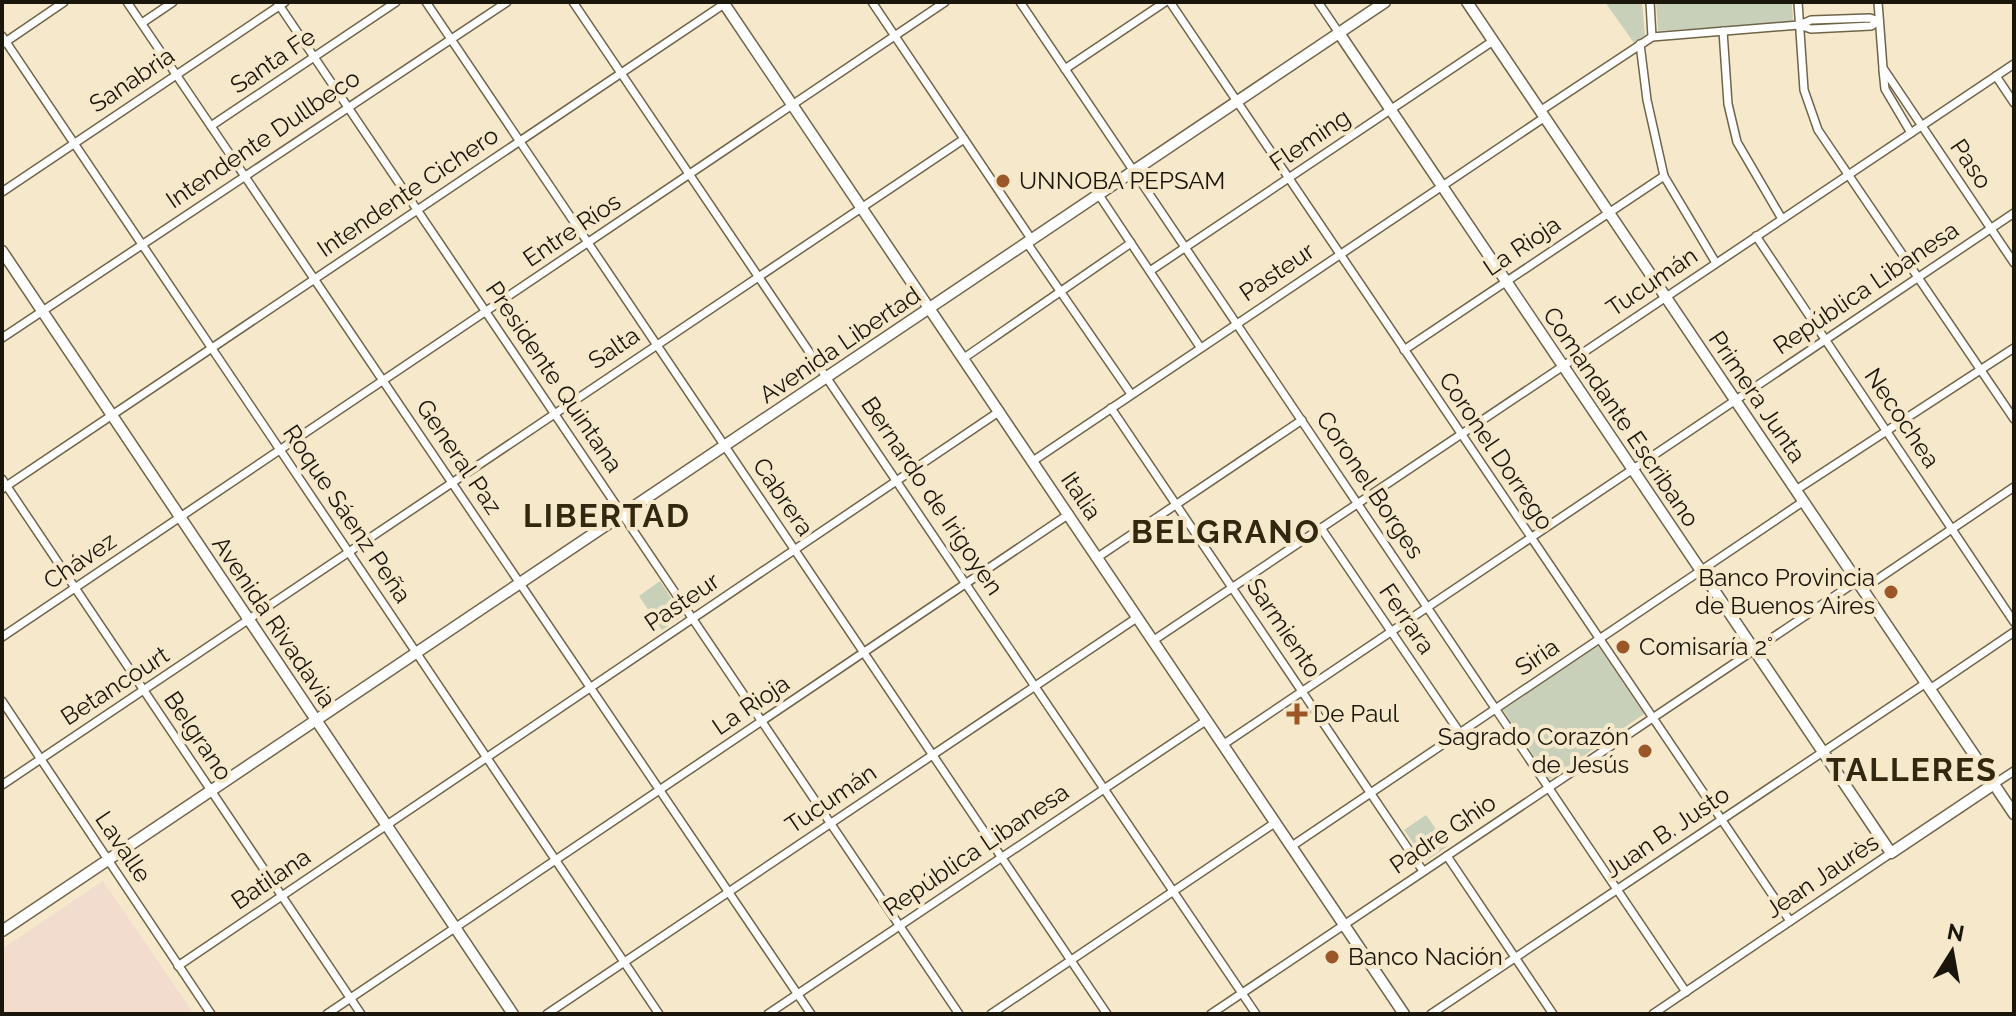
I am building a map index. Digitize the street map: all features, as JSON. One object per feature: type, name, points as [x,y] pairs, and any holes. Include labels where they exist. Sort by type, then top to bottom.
[{"type":"main road","name":"Avenida Libertad","points":[[4,926],[108,860],[1385,2]]},
{"type":"main road","name":"Primera Junta","points":[[1467,2],[2014,814]]},
{"type":"main road","name":"Italia","points":[[725,3],[1404,1014]]},
{"type":"main road","name":"Comandante Escribano","points":[[1339,33],[1891,853]]},
{"type":"main road","name":"Avenida Rivadavia","points":[[2,251],[513,1014]]},
{"type":"main road","name":"Jean Jaurès","points":[[1891,853],[1994,784]]},
{"type":"street","points":[[3,41],[64,2]]},
{"type":"street","name":"General Paz","points":[[127,2],[811,1014]]},
{"type":"street","points":[[142,23],[173,2]]},
{"type":"street","name":"Santa Fe","points":[[211,126],[396,2]]},
{"type":"street","name":"Cabrera","points":[[426,2],[1107,1014]]},
{"type":"street","name":"Intendente Dullbeco","points":[[2,338],[507,2]]},
{"type":"street","name":"Bernardo de Irigoyen","points":[[573,2],[1256,1014]]},
{"type":"street","points":[[872,2],[964,139],[1060,291],[1131,394]]},
{"type":"street","name":"Entre Ríos","points":[[181,518],[945,2]]},
{"type":"street","name":"Coronel Borges","points":[[1020,2],[1686,992]]},
{"type":"street","points":[[1065,69],[1168,2]]},
{"type":"street","name":"Coronel Dorrego","points":[[1168,2],[1790,921]]},
{"type":"street","name":"Comandante Escribano","points":[[1318,2],[1339,33]]},
{"type":"street","points":[[1650,2],[1652,37],[1799,25],[1811,20],[1870,18],[1879,21]]},
{"type":"street","points":[[1798,2],[1809,108],[1818,130],[2014,419]]},
{"type":"street","points":[[1878,2],[1885,89],[1911,133]]},
{"type":"street","name":"Presidente Quintana","points":[[280,3],[959,1014]]},
{"type":"street","name":"Sanabria","points":[[2,192],[280,3]]},
{"type":"street","name":"Intendente Cichero","points":[[4,485],[725,3]]},
{"type":"street","points":[[1723,31],[1728,104],[1737,142],[1782,219]]},
{"type":"street","name":"Pasteur","points":[[1033,461],[1442,186],[1652,37]]},
{"type":"street","name":"Roque Sáenz Peña","points":[[3,41],[659,1014]]},
{"type":"street","name":"Fleming","points":[[1150,271],[1493,41]]},
{"type":"street","points":[[1640,44],[1647,100],[1664,176],[1716,263]]},
{"type":"street","name":"Tucumán","points":[[1154,640],[2014,64]]},
{"type":"street","name":"Paso","points":[[1883,68],[2014,263]]},
{"type":"street","points":[[1996,76],[2014,103]]},
{"type":"street","name":"Salta","points":[[250,621],[655,344],[964,139]]},
{"type":"street","name":"La Rioja","points":[[1404,350],[1664,176]]},
{"type":"street","points":[[1099,195],[1200,347]]},
{"type":"street","name":"República Libanesa","points":[[1224,744],[2014,213]]},
{"type":"street","name":"Necochea","points":[[1756,236],[2014,622]]},
{"type":"street","points":[[964,358],[1131,243]]},
{"type":"street","points":[[1796,490],[2014,348]]},
{"type":"street","name":"Sarmiento","points":[[1111,408],[1423,871]]},
{"type":"street","name":"Pasteur","points":[[387,826],[1000,411]]},
{"type":"street","points":[[1098,557],[1302,420]]},
{"type":"street","name":"Belgrano","points":[[4,485],[361,1014]]},
{"type":"street","name":"Padre Ghio","points":[[1211,1014],[1754,650],[1952,529],[2014,487]]},
{"type":"street","name":"Siria","points":[[1292,846],[1804,501]]},
{"type":"street","name":"La Rioja","points":[[327,1014],[1069,514]]},
{"type":"street","name":"Chávez","points":[[2,637],[181,518]]},
{"type":"street","name":"Ferrara","points":[[1321,528],[1460,733]]},
{"type":"street","name":"Tucumán","points":[[547,1014],[1138,617]]},
{"type":"street","name":"Betancourt","points":[[2,785],[250,621]]},
{"type":"street","name":"Juan B. Justo","points":[[1431,1014],[1823,752],[2014,632]]},
{"type":"street","name":"Lavalle","points":[[2,701],[211,1014]]},
{"type":"street","name":"República Libanesa","points":[[768,1014],[1207,720]]},
{"type":"street","name":"Jean Jaurès","points":[[1994,784],[2014,771]]},
{"type":"street","points":[[991,1014],[1276,822]]},
{"type":"street","name":"Batilana","points":[[178,966],[387,826]]},
{"type":"street","name":"Jean Jaurès","points":[[1653,1014],[1891,853]]},
{"type":"street","points":[[1447,856],[1553,1014]]},
{"type":"shaded area","points":[[103,881],[194,1014],[2,1014],[2,949]]},
{"type":"green space","points":[[1605,2],[1642,2],[1645,35],[1634,43]]},
{"type":"green space","points":[[1656,2],[1792,2],[1793,23],[1658,31]]},
{"type":"green space","points":[[660,581],[683,616],[662,630],[639,596]]},
{"type":"green space","points":[[1598,646],[1644,714],[1550,779],[1503,710]]},
{"type":"green space","points":[[1426,815],[1448,846],[1426,861],[1404,830]]},
{"type":"place","name":"UNNOBA PEPSAM","points":[[1003,181]]},
{"type":"place","name":"Banco Provincia de Buenos Aires","points":[[1891,592]]},
{"type":"place","name":"Comisaría 2°","points":[[1623,647]]},
{"type":"place","name":"De Paul","points":[[1297,714]]},
{"type":"place","name":"Sagrado Corazón de Jesús","points":[[1645,751]]},
{"type":"place","name":"Banco Nación","points":[[1332,957]]},
{"type":"district","name":"LIBERTAD","points":[[607,516]]},
{"type":"district","name":"BELGRANO","points":[[1226,532]]},
{"type":"district","name":"TALLERES","points":[[1912,770]]}]
